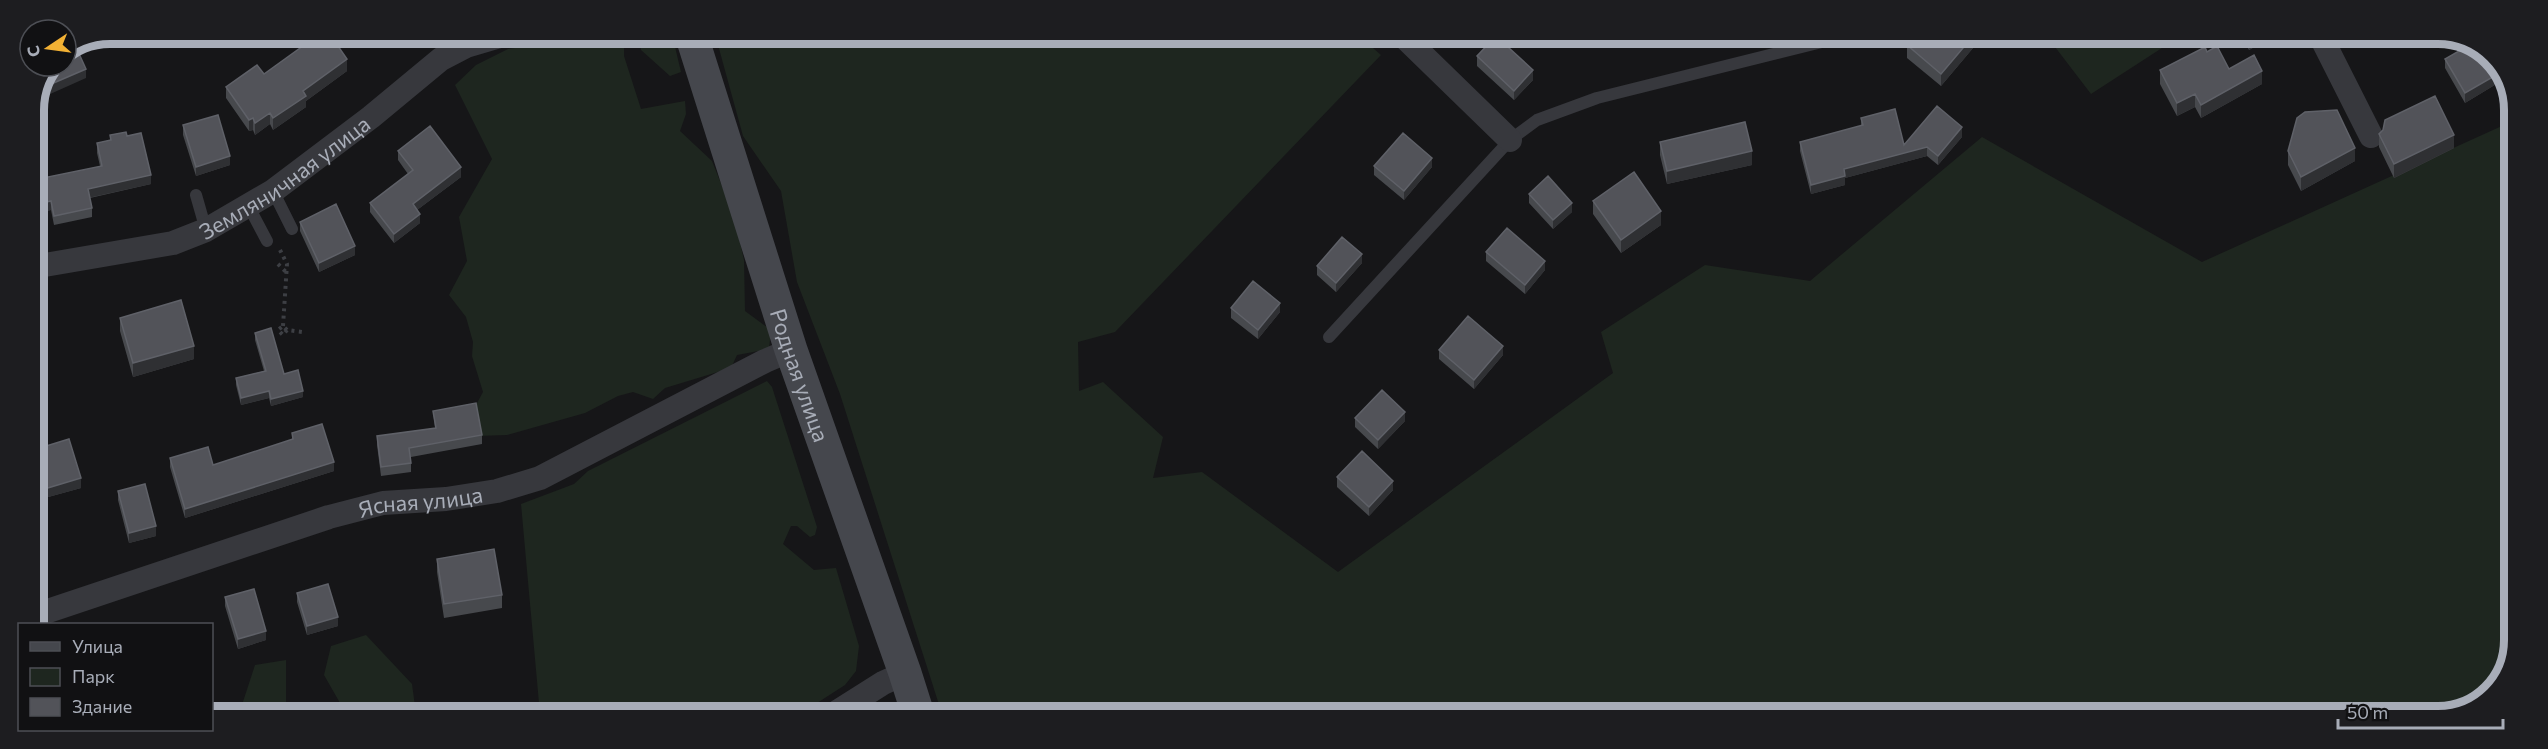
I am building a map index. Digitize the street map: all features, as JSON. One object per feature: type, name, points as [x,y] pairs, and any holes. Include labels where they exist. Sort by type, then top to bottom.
[{"type":"street","name":"Земляничная улица","points":[[43,265],[173,243],[206,230],[273,191],[371,117],[441,59],[476,43]]},
{"type":"street","name":"Родная улица","points":[[694,43],[791,350],[915,706]]},
{"type":"street","points":[[1410,43],[1510,140]]},
{"type":"street","points":[[2324,43],[2371,136]]},
{"type":"street","name":"Ясная улица","points":[[44,612],[329,517],[383,503],[446,499],[497,490],[540,478],[765,361],[791,350]]},
{"type":"street","points":[[847,706],[883,683],[905,673]]},
{"type":"lane","points":[[1329,337],[1510,140],[1537,120],[1597,98],[1818,43]]},
{"type":"lane","points":[[273,191],[292,229]]},
{"type":"lane","points":[[196,195],[206,230]]},
{"type":"lane","points":[[249,207],[267,241]]},
{"type":"path","points":[[267,241],[278,245],[287,264],[285,328],[283,334],[278,330]]},
{"type":"path","points":[[278,264],[287,273]]},
{"type":"path","points":[[271,332],[285,328],[302,332]]},
{"type":"green space","points":[[624,43],[624,56],[641,109],[685,101],[686,114],[680,131],[712,161],[734,216],[744,260],[745,311],[771,330],[769,349],[737,355],[731,368],[665,388],[653,399],[633,392],[618,396],[585,413],[507,435],[476,436],[470,416],[483,392],[472,356],[473,342],[466,317],[449,295],[467,261],[459,217],[492,159],[455,85],[476,65],[508,49],[541,44]]},
{"type":"green space","points":[[640,43],[674,43],[681,72],[670,76],[641,50]]},
{"type":"green space","points":[[717,43],[1367,43],[1381,55],[1115,332],[1078,342],[1079,391],[1103,382],[1163,437],[1153,478],[1202,472],[1338,572],[1613,373],[1601,332],[1705,265],[1810,281],[1982,137],[2202,262],[2504,125],[2504,648],[2502,656],[2493,676],[2479,692],[2460,702],[2438,706],[939,706],[840,394],[797,282],[781,191],[743,136]]},
{"type":"green space","points":[[2052,43],[2170,43],[2091,94]]},
{"type":"green space","points":[[767,381],[772,387],[817,527],[815,535],[810,537],[797,526],[791,526],[783,544],[814,570],[836,568],[859,646],[856,671],[845,685],[812,706],[539,706],[521,504],[574,484],[588,471]]},
{"type":"green space","points":[[366,635],[412,684],[415,706],[339,706],[340,703],[324,675],[331,646]]},
{"type":"green space","points":[[286,660],[286,706],[242,706],[255,665]]},
{"type":"building","points":[[307,43],[336,43],[347,59],[303,91],[306,96],[273,118],[270,113],[255,123],[253,118],[249,120],[226,87],[257,65],[264,74]]},
{"type":"building","points":[[1489,43],[1504,43],[1533,70],[1514,91],[1477,56]]},
{"type":"building","points":[[1909,43],[1967,43],[1941,74],[1907,45]]},
{"type":"building","points":[[2217,46],[2229,69],[2254,55],[2262,71],[2201,105],[2195,94],[2177,103],[2160,70],[2205,47],[2207,52]]},
{"type":"building","points":[[2463,49],[2485,63],[2495,76],[2465,93],[2445,59]]},
{"type":"building","points":[[78,52],[86,69],[78,72]]},
{"type":"building","points":[[52,78],[65,78],[49,85]]},
{"type":"building","points":[[2435,96],[2454,135],[2394,164],[2379,134],[2383,130],[2385,120]]},
{"type":"building","points":[[1937,106],[1962,127],[1938,156],[1927,147],[1844,169],[1845,176],[1811,185],[1800,142],[1863,125],[1861,118],[1895,109],[1904,145]]},
{"type":"building","points":[[2337,110],[2355,148],[2301,177],[2288,151],[2297,118],[2305,112]]},
{"type":"building","points":[[218,115],[230,156],[196,167],[183,125]]},
{"type":"building","points":[[1745,122],[1752,151],[1667,171],[1660,142]]},
{"type":"building","points":[[430,126],[461,167],[413,204],[420,214],[394,234],[370,203],[413,170],[398,151]]},
{"type":"building","points":[[126,132],[127,136],[141,133],[151,175],[88,189],[92,208],[54,216],[51,201],[43,203],[43,178],[102,166],[97,143],[111,140],[110,135]]},
{"type":"building","points":[[1403,133],[1432,158],[1404,191],[1374,166]]},
{"type":"building","points":[[1634,172],[1661,211],[1621,240],[1593,201]]},
{"type":"building","points":[[1548,176],[1572,203],[1553,220],[1529,194]]},
{"type":"building","points":[[336,204],[355,246],[319,263],[300,222]]},
{"type":"building","points":[[1507,228],[1545,261],[1525,285],[1486,252]]},
{"type":"building","points":[[1342,237],[1362,254],[1336,283],[1317,266]]},
{"type":"building","points":[[1253,281],[1280,303],[1258,330],[1231,308]]},
{"type":"building","points":[[181,300],[194,346],[133,363],[120,318]]},
{"type":"building","points":[[1468,316],[1503,346],[1474,380],[1439,350]]},
{"type":"building","points":[[271,328],[284,374],[298,370],[303,391],[271,399],[269,391],[241,398],[236,378],[266,371],[255,333]]},
{"type":"building","points":[[1382,390],[1405,412],[1378,440],[1355,418]]},
{"type":"building","points":[[476,403],[482,435],[409,448],[411,463],[381,467],[377,436],[436,428],[433,411]]},
{"type":"building","points":[[322,424],[334,462],[185,509],[170,458],[208,447],[213,465],[293,439],[292,433]]},
{"type":"building","points":[[69,439],[81,478],[44,489],[44,447]]},
{"type":"building","points":[[1362,451],[1393,481],[1369,507],[1337,477]]},
{"type":"building","points":[[145,484],[156,526],[129,533],[118,491]]},
{"type":"building","points":[[494,549],[502,595],[444,604],[437,559]]},
{"type":"building","points":[[328,584],[338,617],[307,626],[297,593]]},
{"type":"building","points":[[254,589],[266,631],[238,639],[225,597]]}]
